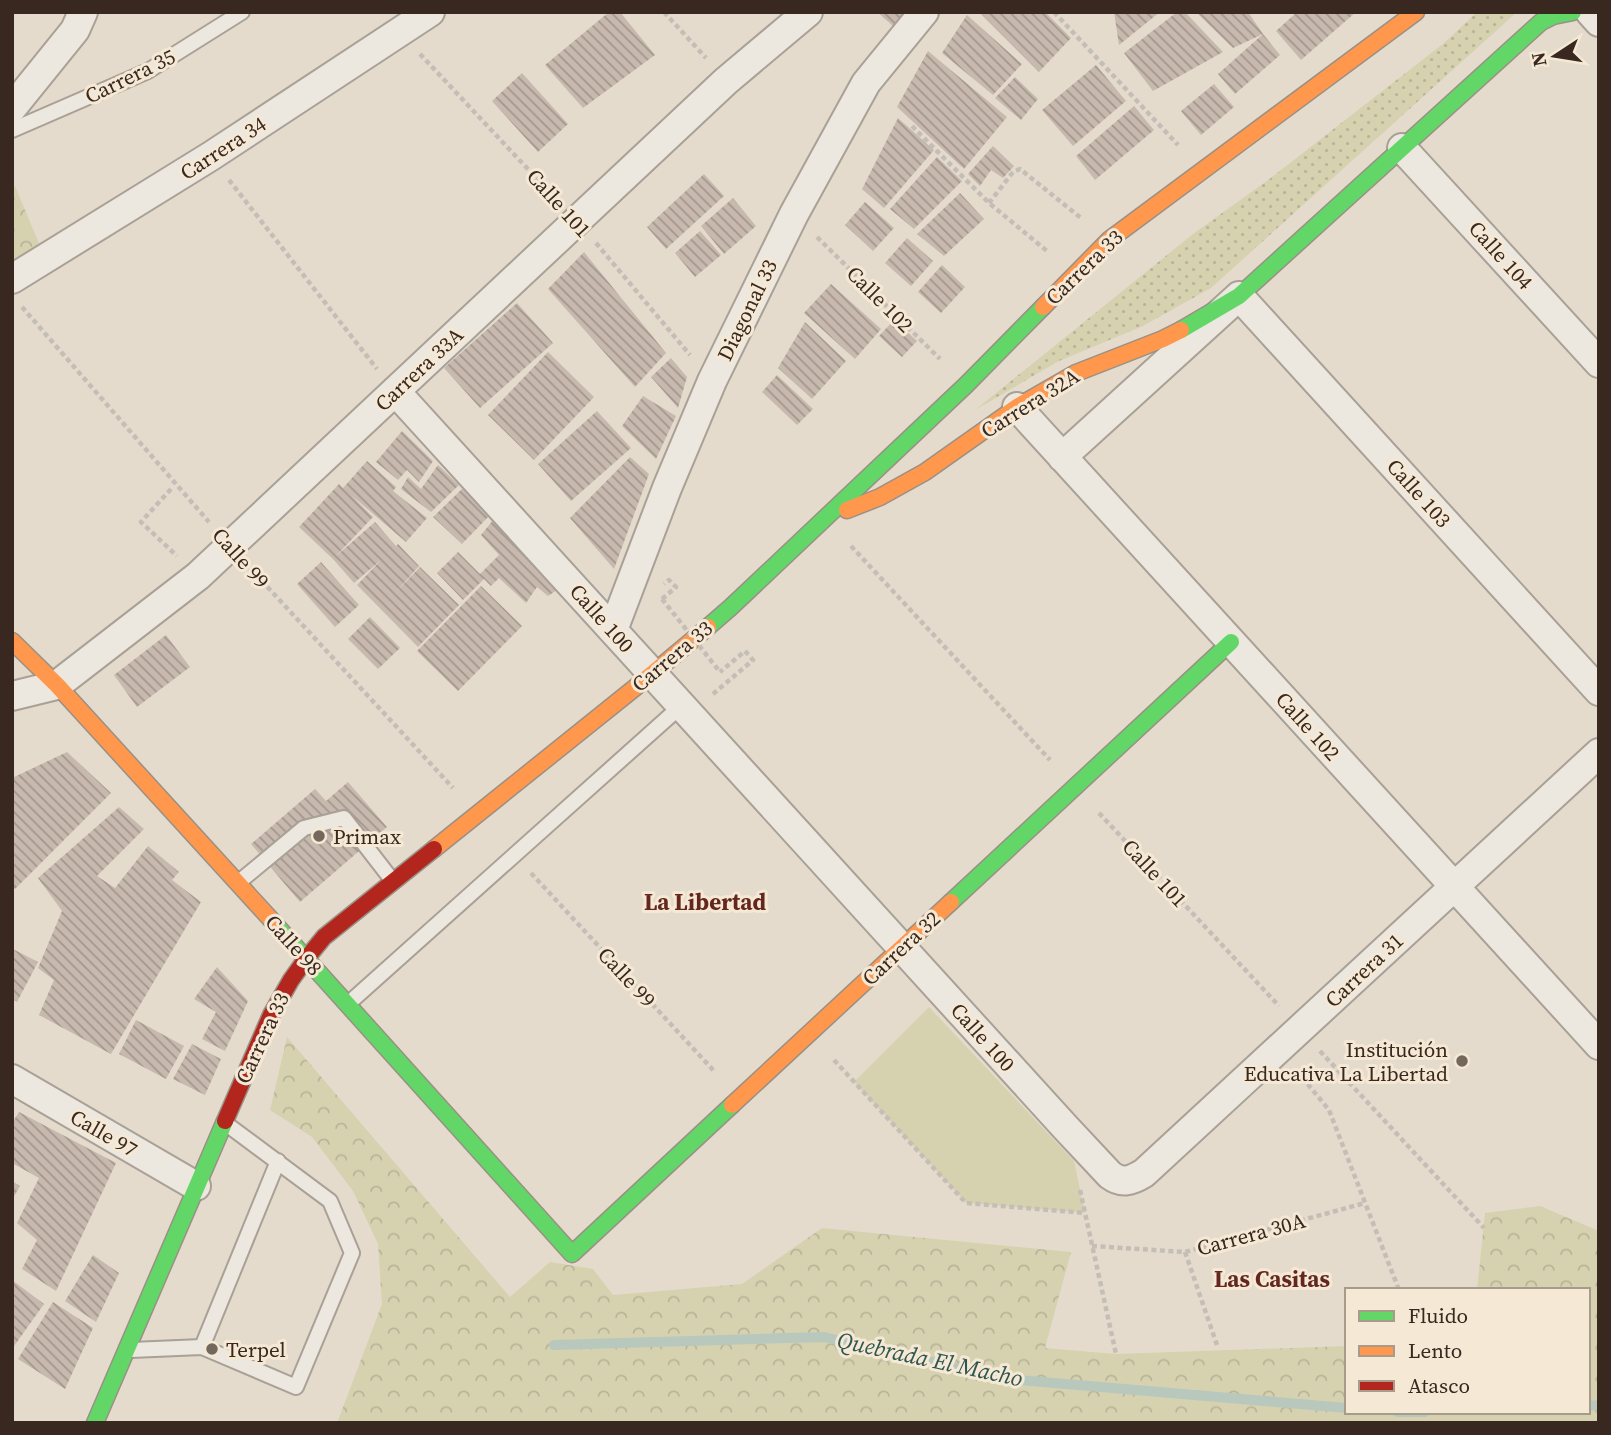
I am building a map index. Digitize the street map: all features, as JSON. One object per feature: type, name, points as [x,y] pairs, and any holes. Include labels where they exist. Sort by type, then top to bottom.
[{"type":"main road","name":"Carrera 33","points":[[95,1423],[281,994],[306,957],[324,937],[652,674],[739,600],[966,385],[1109,240],[1416,12]]},
{"type":"main road","name":"Carrera 32A","points":[[826,518],[900,487],[1017,407],[1076,373],[1163,339],[1239,296],[1541,22],[1553,16],[1573,12]]},
{"type":"main road","name":"Calle 98","points":[[12,641],[57,685],[306,957],[572,1254]]},
{"type":"main road","name":"Carrera 32","points":[[572,1254],[1231,642]]},
{"type":"street","points":[[12,108],[75,30],[83,12]]},
{"type":"street","name":"Carrera 34","points":[[12,279],[211,156],[430,12]]},
{"type":"street","name":"Carrera 33A","points":[[12,696],[57,685],[198,576],[726,81],[808,12]]},
{"type":"street","name":"Diagonal 33","points":[[613,630],[667,488],[712,381],[794,214],[866,83],[924,12]]},
{"type":"street","points":[[1590,12],[1599,22]]},
{"type":"street","name":"Calle 104","points":[[1402,148],[1599,363]]},
{"type":"street","name":"Carrera 32A","points":[[1062,457],[1239,296]]},
{"type":"street","name":"Calle 103","points":[[1239,296],[1599,691]]},
{"type":"street","name":"Calle 100","points":[[395,391],[1110,1175],[1125,1182]]},
{"type":"street","name":"Calle 102","points":[[1017,407],[1599,1045]]},
{"type":"street","name":"Carrera 31","points":[[1125,1182],[1144,1173],[1599,753]]},
{"type":"street","name":"Calle 97","points":[[12,1079],[197,1186]]},
{"type":"lane","name":"Carrera 35","points":[[12,130],[148,71],[242,12]]},
{"type":"lane","name":"Carrera 33","points":[[348,1004],[681,706]]},
{"type":"lane","points":[[238,883],[304,828],[344,818],[393,881]]},
{"type":"lane","points":[[126,1350],[202,1347],[296,1387],[352,1253],[330,1201],[224,1122]]},
{"type":"lane","points":[[202,1347],[278,1161]]},
{"type":"path","points":[[664,12],[726,81]]},
{"type":"path","points":[[1054,12],[1203,171]]},
{"type":"path","name":"Calle 101","points":[[400,33],[577,221],[712,381]]},
{"type":"path","points":[[912,126],[989,203],[1075,274]]},
{"type":"path","points":[[211,156],[395,391]]},
{"type":"path","points":[[989,203],[1013,172],[1020,169],[1109,240]]},
{"type":"path","name":"Calle 102","points":[[794,214],[966,385]]},
{"type":"path","name":"Calle 99","points":[[21,306],[231,547],[477,814]]},
{"type":"path","points":[[171,489],[141,522],[198,576]]},
{"type":"path","name":"Calle 101","points":[[826,518],[1484,1228]]},
{"type":"path","points":[[662,599],[720,671],[745,651],[753,660],[719,689]]},
{"type":"path","name":"Calle 99","points":[[515,855],[740,1099]]},
{"type":"path","points":[[809,1034],[966,1203],[1085,1213]]},
{"type":"path","points":[[1278,1049],[1329,1110],[1398,1288]]},
{"type":"path","points":[[1079,1187],[1116,1354]]},
{"type":"path","name":"Carrera 30A","points":[[1092,1246],[1185,1252],[1365,1203]]},
{"type":"path","points":[[1185,1252],[1217,1345]]},
{"type":"green space","points":[[1477,12],[1517,12],[1211,288],[1143,326],[1059,361],[975,410],[1193,234],[1268,180],[1444,43]]},
{"type":"green space","points":[[15,186],[41,248],[12,265],[12,188]]},
{"type":"green space","points":[[929,1007],[1074,1161],[1085,1213],[966,1203],[854,1082]]},
{"type":"green space","points":[[287,1037],[510,1297],[550,1262],[593,1269],[613,1295],[742,1284],[822,1228],[1071,1252],[1045,1348],[1116,1354],[1345,1346],[1345,1414],[1590,1414],[1590,1288],[1477,1288],[1485,1213],[1540,1206],[1599,1231],[1599,1423],[337,1423],[382,1304],[378,1244],[353,1191],[312,1137],[270,1110]]},
{"type":"building","points":[[609,12],[620,12],[655,55],[583,108],[545,65]]},
{"type":"building","points":[[877,12],[919,12],[901,33]]},
{"type":"building","points":[[979,12],[1045,12],[1071,38],[1039,72]]},
{"type":"building","points":[[1114,12],[1160,12],[1119,45]]},
{"type":"building","points":[[1177,12],[1185,12],[1223,52],[1153,91],[1124,53]]},
{"type":"building","points":[[1196,12],[1248,12],[1263,34],[1233,48]]},
{"type":"building","points":[[1297,12],[1356,12],[1301,60],[1276,31]]},
{"type":"building","points":[[967,15],[1022,64],[993,95],[942,53]]},
{"type":"building","points":[[1263,34],[1280,55],[1235,94],[1218,74]]},
{"type":"building","points":[[928,51],[1007,117],[964,169],[897,107]]},
{"type":"building","points":[[1096,65],[1126,101],[1073,146],[1042,110]]},
{"type":"building","points":[[522,73],[568,124],[538,152],[492,101]]},
{"type":"building","points":[[1015,77],[1038,99],[1021,120],[995,98]]},
{"type":"building","points":[[1214,84],[1234,107],[1201,135],[1181,111]]},
{"type":"building","points":[[1134,106],[1154,130],[1095,180],[1076,156]]},
{"type":"building","points":[[898,118],[934,150],[884,208],[862,189]]},
{"type":"building","points":[[993,146],[1014,166],[1003,178],[991,170],[980,186],[968,174]]},
{"type":"building","points":[[937,157],[962,181],[914,229],[890,209]]},
{"type":"building","points":[[704,174],[724,196],[666,249],[647,227]]},
{"type":"building","points":[[960,193],[984,219],[944,256],[917,234]]},
{"type":"building","points":[[733,198],[756,226],[724,254],[701,226]]},
{"type":"building","points":[[865,202],[894,228],[873,251],[845,225]]},
{"type":"building","points":[[700,231],[721,255],[695,277],[675,253]]},
{"type":"building","points":[[907,238],[933,261],[911,286],[885,263]]},
{"type":"building","points":[[584,252],[666,353],[635,387],[548,289]]},
{"type":"building","points":[[942,265],[965,287],[941,313],[918,292]]},
{"type":"building","points":[[831,284],[881,329],[855,359],[804,313]]},
{"type":"building","points":[[517,303],[553,343],[480,408],[444,368]]},
{"type":"building","points":[[894,320],[917,341],[902,357],[879,336]]},
{"type":"building","points":[[805,322],[846,361],[812,399],[778,368]]},
{"type":"building","points":[[548,352],[594,397],[534,460],[488,415]]},
{"type":"building","points":[[671,358],[687,377],[678,408],[651,377]]},
{"type":"building","points":[[777,375],[813,409],[797,425],[762,392]]},
{"type":"building","points":[[643,396],[676,416],[656,459],[622,426]]},
{"type":"building","points":[[597,411],[631,448],[571,501],[538,464]]},
{"type":"building","points":[[402,431],[433,461],[419,482],[407,470],[398,480],[376,462]]},
{"type":"building","points":[[630,457],[649,474],[614,569],[570,518]]},
{"type":"building","points":[[367,461],[396,487],[393,491],[427,518],[406,542],[351,495],[373,517],[336,556],[375,522],[396,546],[398,544],[419,566],[396,592],[420,567],[459,605],[418,647],[357,585],[381,560],[354,583],[299,527],[339,484],[343,488]]},
{"type":"building","points":[[438,465],[459,485],[431,512],[401,489],[408,477],[421,489]]},
{"type":"building","points":[[463,488],[490,515],[462,544],[433,517]]},
{"type":"building","points":[[494,519],[563,586],[548,596],[537,587],[526,603],[499,578],[491,586],[484,579],[463,600],[437,573],[458,552],[480,574],[499,555],[481,535]]},
{"type":"building","points":[[321,562],[359,605],[335,627],[297,584]]},
{"type":"building","points":[[481,586],[522,626],[458,691],[417,651]]},
{"type":"building","points":[[370,617],[400,648],[378,669],[348,639]]},
{"type":"building","points":[[166,635],[190,667],[137,707],[114,675]]},
{"type":"building","points":[[67,752],[111,793],[15,889],[12,886],[12,778]]},
{"type":"building","name":"Primax","points":[[348,782],[387,827],[300,902],[251,844],[315,789],[326,801]]},
{"type":"building","points":[[119,807],[144,829],[97,876],[115,888],[148,846],[179,872],[172,880],[201,902],[111,1054],[39,1015],[54,980],[38,968],[62,911],[38,878]]},
{"type":"building","points":[[13,949],[38,962],[17,1002],[12,999]]},
{"type":"building","points":[[217,967],[248,1001],[225,1051],[202,1039],[216,1012],[194,999]]},
{"type":"building","points":[[136,1020],[184,1046],[166,1079],[119,1054]]},
{"type":"building","points":[[192,1044],[221,1059],[205,1095],[173,1079]]},
{"type":"building","points":[[19,1112],[116,1163],[56,1291],[22,1269],[37,1240],[17,1223],[39,1178],[12,1163],[12,1123]]},
{"type":"building","points":[[12,1181],[20,1186],[12,1200]]},
{"type":"building","points":[[93,1255],[119,1273],[96,1322],[65,1301]]},
{"type":"building","points":[[12,1280],[44,1304],[12,1349]]},
{"type":"building","points":[[53,1302],[93,1328],[65,1389],[18,1359]]},
{"type":"waterway","name":"Quebrada El Macho","points":[[554,1345],[824,1337],[1006,1379],[1345,1408]]},
{"type":"waterway","name":"Quebrada El Macho","points":[[1590,1406],[1599,1405]]},
{"type":"traffic: fast","points":[[1181,330],[1239,296],[1541,22],[1553,16],[1573,12]]},
{"type":"traffic: fast","points":[[708,627],[966,385],[1043,307]]},
{"type":"traffic: fast","points":[[951,902],[1231,642]]},
{"type":"traffic: fast","points":[[275,924],[572,1254],[732,1105]]},
{"type":"traffic: fast","points":[[95,1423],[225,1121]]},
{"type":"traffic: slow","points":[[1043,307],[1109,240],[1416,12]]},
{"type":"traffic: slow","points":[[847,510],[880,497],[925,472],[1017,407],[1076,373],[1181,330]]},
{"type":"traffic: slow","points":[[434,849],[708,627]]},
{"type":"traffic: slow","points":[[12,641],[57,685],[275,924]]},
{"type":"traffic: slow","points":[[732,1105],[951,902]]},
{"type":"traffic: jam","points":[[225,1121],[271,1015],[306,959],[324,937],[434,849]]},
{"type":"place","name":"Primax","points":[[319,836]]},
{"type":"place","name":"Institución Educativa La Libertad","points":[[1462,1061]]},
{"type":"place","name":"Terpel","points":[[212,1349]]},
{"type":"district","name":"La Libertad","points":[[705,902]]},
{"type":"district","name":"Las Casitas","points":[[1272,1279]]}]
